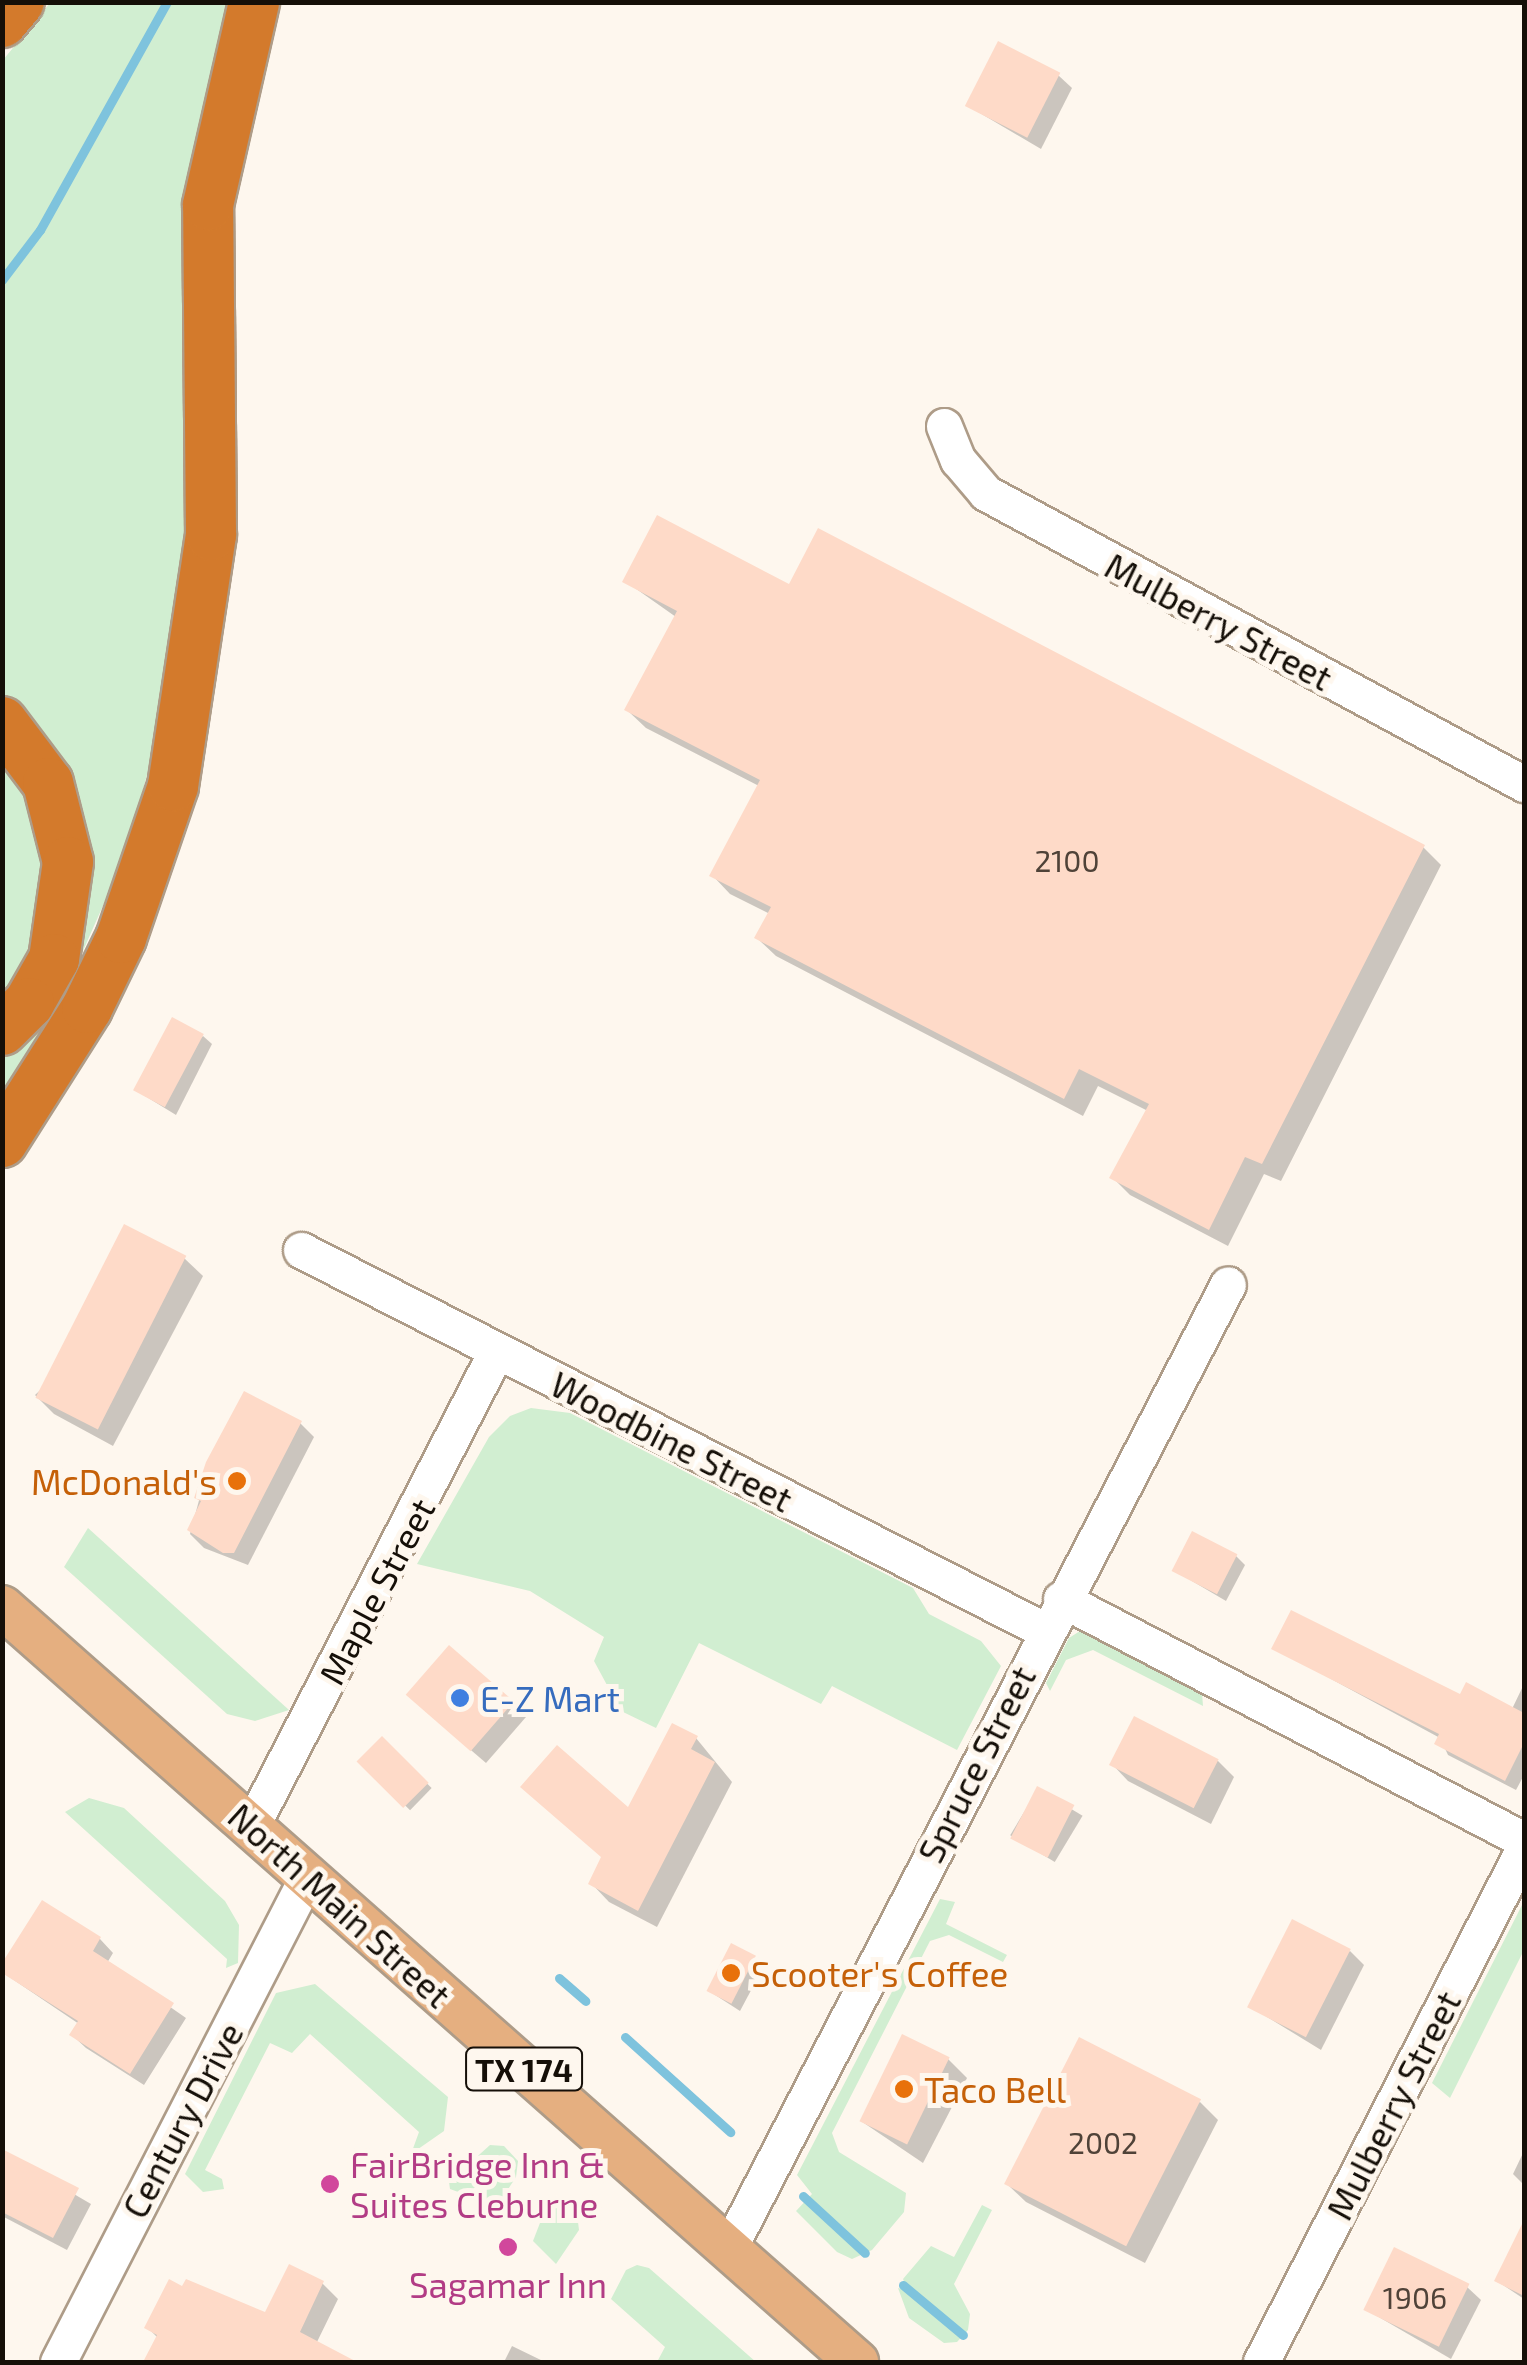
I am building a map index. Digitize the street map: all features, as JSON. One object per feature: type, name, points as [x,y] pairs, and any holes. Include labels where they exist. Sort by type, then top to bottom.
[{"type":"highway","points":[[2,22],[19,2]]},
{"type":"highway","points":[[2,1142],[112,956],[173,786],[211,534],[208,205],[254,2]]},
{"type":"highway","points":[[2,722],[48,782],[68,862],[54,959],[29,1003],[2,1030]]},
{"type":"main road","name":"North Main Street","points":[[2,1607],[857,2362]]},
{"type":"street","name":"Mulberry Street","points":[[944,426],[958,460],[986,493],[1524,784]]},
{"type":"street","name":"Woodbine Street","points":[[301,1250],[496,1352],[1524,1840]]},
{"type":"street","name":"Spruce Street","points":[[729,2248],[1053,1615],[1228,1284]]},
{"type":"street","name":"Maple Street","points":[[251,1828],[496,1352]]},
{"type":"street","name":"Mulberry Street","points":[[1260,2362],[1524,1848]]},
{"type":"street","name":"Century Drive","points":[[58,2362],[307,1877]]},
{"type":"green space","points":[[50,3],[229,3],[195,163],[191,489],[172,683],[125,856],[63,996],[3,1098],[3,1049],[71,943],[3,701],[3,60]]},
{"type":"green space","points":[[2,752],[39,825],[46,893],[28,958],[2,998]]},
{"type":"green space","points":[[531,1408],[570,1413],[913,1588],[929,1614],[981,1641],[1001,1666],[957,1750],[832,1686],[821,1704],[699,1643],[656,1728],[621,1711],[594,1661],[604,1637],[530,1591],[417,1564],[489,1437],[510,1416]]},
{"type":"green space","points":[[88,1528],[289,1710],[255,1721],[227,1714],[64,1567]]},
{"type":"green space","points":[[1080,1631],[1202,1693],[1203,1706],[1093,1650],[1066,1660],[1050,1691],[1046,1683],[1069,1638]]},
{"type":"green space","points":[[89,1798],[124,1808],[225,1901],[239,1925],[238,1963],[226,1968],[227,1959],[65,1812]]},
{"type":"green space","points":[[940,1899],[955,1902],[946,1924],[1007,1955],[1003,1962],[949,1935],[930,1941],[832,2133],[839,2152],[906,2193],[904,2212],[872,2250],[852,2259],[837,2252],[796,2211],[812,2194],[797,2175]]},
{"type":"green space","points":[[1524,1901],[1524,1950],[1450,2098],[1432,2083]]},
{"type":"green space","points":[[315,1984],[448,2097],[444,2131],[411,2154],[419,2132],[310,2034],[292,2053],[270,2043],[205,2170],[222,2179],[224,2189],[203,2192],[185,2174],[276,1993]]},
{"type":"green space","points":[[490,2145],[504,2146],[518,2161],[516,2177],[497,2206],[450,2189],[449,2182]]},
{"type":"green space","points":[[564,2198],[577,2214],[579,2230],[556,2264],[533,2241],[545,2210]]},
{"type":"green space","points":[[982,2205],[992,2210],[954,2284],[970,2314],[968,2330],[957,2342],[944,2343],[909,2318],[898,2288],[908,2291],[903,2279],[931,2246],[954,2257]]},
{"type":"green space","points":[[637,2265],[649,2268],[756,2362],[657,2362],[665,2347],[611,2299],[626,2270]]},
{"type":"building","points":[[998,41],[1060,73],[1027,138],[965,106]]},
{"type":"building","points":[[657,515],[789,584],[818,528],[1425,845],[1262,1164],[1245,1157],[1209,1230],[1109,1178],[1149,1104],[1079,1069],[1064,1099],[754,938],[771,907],[709,876],[760,780],[624,710],[677,611],[622,582]]},
{"type":"building","points":[[172,1017],[204,1034],[165,1107],[133,1090]]},
{"type":"building","points":[[124,1224],[186,1256],[98,1430],[35,1398]]},
{"type":"building","name":"McDonald's","points":[[244,1391],[302,1421],[234,1553],[223,1553],[187,1530],[201,1501],[194,1498],[206,1462]]},
{"type":"building","points":[[1192,1531],[1237,1554],[1217,1594],[1172,1571]]},
{"type":"building","points":[[1291,1610],[1460,1694],[1466,1682],[1524,1713],[1524,1743],[1505,1781],[1434,1744],[1439,1734],[1271,1649]]},
{"type":"building","name":"E-Z Mart","points":[[449,1645],[514,1701],[471,1751],[406,1695]]},
{"type":"building","points":[[1134,1716],[1219,1759],[1194,1808],[1109,1765]]},
{"type":"building","points":[[672,1723],[698,1736],[691,1749],[715,1762],[638,1911],[588,1884],[601,1857],[520,1787],[557,1745],[628,1807]]},
{"type":"building","name":"E-Z Mart","points":[[382,1736],[429,1783],[403,1808],[357,1761]]},
{"type":"building","points":[[1037,1786],[1074,1805],[1048,1858],[1010,1839]]},
{"type":"building","points":[[42,1900],[101,1937],[93,1951],[174,2003],[130,2074],[69,2035],[78,2021],[2,1973],[2,1963]]},
{"type":"building","points":[[1292,1919],[1351,1949],[1306,2037],[1247,2007]]},
{"type":"building","name":"Scooter's Coffee","points":[[731,1943],[756,1956],[731,2004],[706,1991]]},
{"type":"building","name":"Taco Bell","points":[[902,2034],[950,2057],[907,2144],[859,2121]]},
{"type":"building","points":[[1079,2037],[1201,2099],[1126,2246],[1004,2184]]},
{"type":"building","points":[[2,2149],[79,2188],[53,2238],[2,2212]]},
{"type":"building","points":[[1524,2220],[1524,2296],[1494,2281]]},
{"type":"building","points":[[1394,2247],[1469,2284],[1439,2347],[1363,2310]]},
{"type":"building","points":[[289,2264],[324,2281],[300,2332],[357,2362],[143,2362],[157,2335],[144,2328],[169,2279],[182,2286],[186,2279],[265,2312]]},
{"type":"waterway","points":[[2,280],[40,230],[167,2]]},
{"type":"waterway","points":[[559,1978],[585,2001]]},
{"type":"waterway","points":[[625,2037],[730,2132]]},
{"type":"waterway","points":[[803,2196],[865,2253]]},
{"type":"waterway","points":[[903,2285],[963,2335]]},
{"type":"place","name":"McDonald's","points":[[237,1481]]},
{"type":"place","name":"E-Z Mart","points":[[460,1698]]},
{"type":"place","name":"Scooter's Coffee","points":[[731,1973]]},
{"type":"place","name":"Taco Bell","points":[[904,2089]]},
{"type":"place","name":"FairBridge Inn & Suites Cleburne","points":[[330,2184]]},
{"type":"place","name":"Sagamar Inn","points":[[508,2247]]}]
